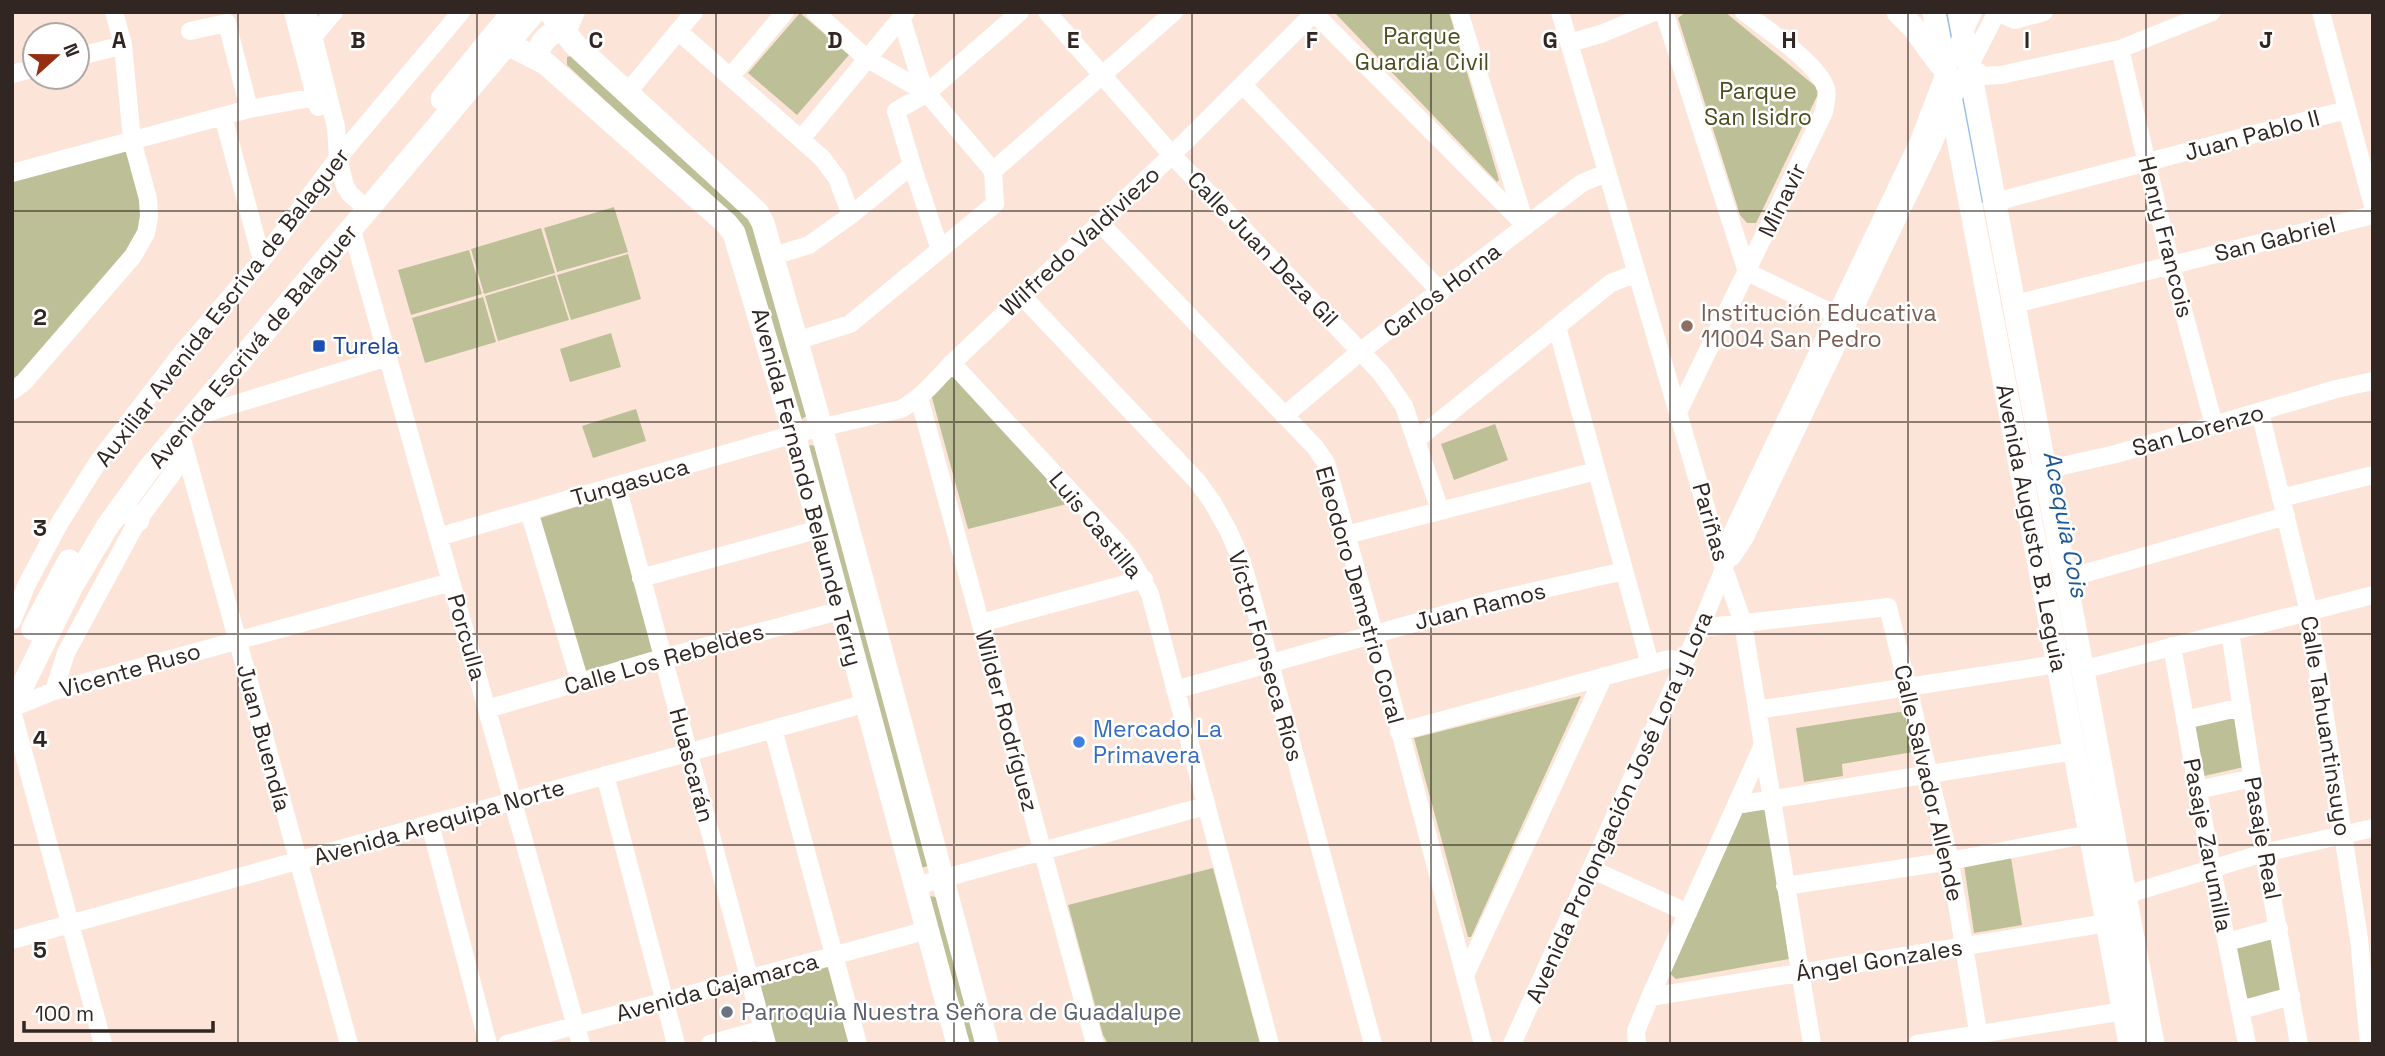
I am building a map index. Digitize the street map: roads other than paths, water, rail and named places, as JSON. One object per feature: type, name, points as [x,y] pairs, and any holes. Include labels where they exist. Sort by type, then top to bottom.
[{"type":"main road","name":"Avenida Escrivá de Balaguer","points":[[12,709],[72,586],[107,527],[129,514],[148,470],[352,230],[501,39],[513,12]]},
{"type":"main road","name":"Avenida Escrivá de Balaguer","points":[[12,671],[58,580],[92,522],[131,468],[357,200],[501,39],[534,12]]},
{"type":"main road","points":[[1898,12],[1913,27],[1946,72]]},
{"type":"main road","name":"Avenida Augusto B. Leguia","points":[[1934,12],[2033,473],[2065,579],[2153,1044]]},
{"type":"main road","name":"Avenida Fernando Belaunde Terry","points":[[564,22],[627,93],[757,212],[763,223],[821,427],[987,1044]]},
{"type":"main road","points":[[537,58],[543,42],[564,22]]},
{"type":"main road","name":"Avenida Augusto B. Leguia","points":[[1965,23],[1970,66],[2015,304],[2057,664],[2130,1044]]},
{"type":"main road","name":"Avenida Fernando Belaunde Terry","points":[[501,39],[545,63],[734,233],[794,433],[958,1044]]},
{"type":"street","points":[[12,391],[24,382],[133,256],[146,233],[148,199],[132,140],[122,45],[114,12]]},
{"type":"street","points":[[293,12],[325,132],[338,158]]},
{"type":"street","points":[[307,12],[336,127],[338,158],[345,186],[357,200]]},
{"type":"street","points":[[313,37],[334,12]]},
{"type":"street","name":"Auxiliar Avenida Escriva de Balaguer","points":[[12,621],[19,580],[59,524],[97,462],[181,354],[262,260],[338,158],[461,12]]},
{"type":"street","points":[[627,93],[694,12]]},
{"type":"street","points":[[730,77],[785,12]]},
{"type":"street","points":[[815,12],[866,58],[927,93]]},
{"type":"street","points":[[940,250],[896,111],[927,93],[1020,12]]},
{"type":"street","name":"Calle Juan Deza Gil","points":[[1047,12],[1172,155],[1361,351],[1395,391],[1404,406],[1440,510]]},
{"type":"street","points":[[993,171],[1174,12]]},
{"type":"street","points":[[1459,12],[1526,226]]},
{"type":"street","name":"Pariñas","points":[[1560,12],[1724,569],[1743,623],[1812,1044]]},
{"type":"street","points":[[1569,43],[1601,34],[1654,12]]},
{"type":"street","points":[[1664,12],[1747,272],[1842,317]]},
{"type":"street","name":"Minavir","points":[[1679,410],[1824,112],[1825,88],[1818,73],[1744,12]]},
{"type":"street","points":[[1997,12],[2015,20],[2044,12]]},
{"type":"street","name":"Avenida Prolongación José Lora y Lora","points":[[1516,1042],[1700,628],[1724,569],[1733,531],[1997,12]]},
{"type":"street","points":[[1970,66],[1983,76],[2001,75],[2120,49],[2177,19],[2212,12]]},
{"type":"street","points":[[2321,12],[2346,110],[2367,163],[2373,206]]},
{"type":"street","points":[[1314,13],[1526,226]]},
{"type":"street","name":"Wilfredo Valdiviezo","points":[[821,427],[901,409],[919,397],[1172,155],[1314,13]]},
{"type":"street","points":[[801,139],[903,15]]},
{"type":"street","points":[[796,341],[850,324],[995,204],[993,171],[927,93],[920,78],[903,15]]},
{"type":"street","points":[[190,30],[227,23],[249,109]]},
{"type":"street","name":"Avenida Prolongación José Lora y Lora","points":[[1842,317],[1919,141],[1965,23]]},
{"type":"street","points":[[678,31],[830,166],[851,215]]},
{"type":"street","points":[[91,53],[122,45]]},
{"type":"street","name":"Henry Francois","points":[[2120,49],[2171,265],[2214,425]]},
{"type":"street","points":[[1243,85],[1441,292]]},
{"type":"street","points":[[12,173],[249,109],[316,97]]},
{"type":"street","name":"Juan Pablo II","points":[[1995,202],[2346,110]]},
{"type":"street","points":[[223,116],[262,260]]},
{"type":"street","points":[[773,256],[808,246],[912,165]]},
{"type":"street","name":"Carlos Horna","points":[[1284,416],[1361,351],[1582,183],[1606,173]]},
{"type":"street","name":"San Gabriel","points":[[2015,304],[2373,215]]},
{"type":"street","name":"Eleodoro Demetrio Coral","points":[[1100,223],[1315,447],[1326,463],[1483,1044]]},
{"type":"street","name":"Porculla","points":[[352,230],[581,1044]]},
{"type":"street","points":[[1416,440],[1611,283],[1637,273]]},
{"type":"street","name":"Víctor Fonseca Ríos","points":[[1023,296],[1178,460],[1213,503],[1241,562],[1373,1044]]},
{"type":"street","points":[[1557,327],[1650,664]]},
{"type":"street","points":[[186,425],[388,357]]},
{"type":"street","name":"Luis Castilla","points":[[952,363],[1120,545],[1143,579],[1150,594],[1270,1044]]},
{"type":"street","name":"San Lorenzo","points":[[2033,473],[2116,454],[2336,389],[2373,381]]},
{"type":"street","name":"Wilder Rodríguez","points":[[919,397],[1095,1044]]},
{"type":"street","name":"Calle Tahuantinsuyo","points":[[2260,412],[2309,612],[2343,835],[2366,937],[2369,1044]]},
{"type":"street","name":"Juan Buendía","points":[[186,425],[186,455],[349,1044]]},
{"type":"street","name":"Tungasuca","points":[[438,537],[821,427]]},
{"type":"street","points":[[54,691],[66,653],[129,514],[186,455]]},
{"type":"street","points":[[1346,535],[1596,471]]},
{"type":"street","points":[[2281,498],[2373,475]]},
{"type":"street","name":"Huascarán","points":[[617,486],[765,1036]]},
{"type":"street","points":[[529,511],[580,682]]},
{"type":"street","points":[[2065,579],[2286,516]]},
{"type":"street","points":[[641,578],[820,529]]},
{"type":"street","name":"Juan Ramos","points":[[1175,690],[1500,599],[1624,571]]},
{"type":"street","points":[[981,623],[1143,579]]},
{"type":"street","name":"Vicente Ruso","points":[[12,709],[54,691],[451,582]]},
{"type":"street","points":[[2082,670],[2373,595]]},
{"type":"street","name":"Calle Salvador Allende","points":[[1743,623],[1888,607],[1950,861],[1979,1039]]},
{"type":"street","name":"Calle Los Rebeldes","points":[[487,709],[842,610]]},
{"type":"street","points":[[1700,628],[1743,623]]},
{"type":"street","name":"Pasaje Real","points":[[2230,632],[2264,853],[2299,1044]]},
{"type":"street","name":"Pasaje Zarumilla","points":[[2172,646],[2247,1044]]},
{"type":"street","points":[[1399,732],[1669,659],[1685,661]]},
{"type":"street","points":[[1757,710],[2057,664]]},
{"type":"street","points":[[1465,975],[1604,676]]},
{"type":"street","name":"Avenida Arequipa Norte","points":[[12,940],[867,703]]},
{"type":"street","points":[[2185,720],[2242,707]]},
{"type":"street","points":[[12,709],[103,1044]]},
{"type":"street","points":[[773,729],[858,1044]]},
{"type":"street","points":[[1637,1044],[1636,1031],[1650,997],[1763,745]]},
{"type":"street","points":[[1736,805],[2074,751]]},
{"type":"street","points":[[605,775],[676,1044]]},
{"type":"street","points":[[2197,790],[2253,778]]},
{"type":"street","points":[[916,886],[1205,806]]},
{"type":"street","points":[[430,824],[488,1044]]},
{"type":"street","points":[[2125,895],[2264,853],[2373,828]]},
{"type":"street","points":[[1786,886],[1950,861],[2090,834]]},
{"type":"street","points":[[1591,869],[1688,913]]},
{"type":"street","name":"Ángel Gonzales","points":[[1650,997],[2107,923]]},
{"type":"street","points":[[2227,942],[2278,928]]},
{"type":"street","name":"Avenida Cajamarca","points":[[507,1044],[928,930]]},
{"type":"street","points":[[2241,1010],[2291,996]]},
{"type":"street","points":[[1917,1044],[1979,1039],[2124,1011]]},
{"type":"street","points":[[710,1044],[765,1036]]},
{"type":"waterway","name":"Acequia Cois","points":[[1946,12],[1954,55]]},
{"type":"waterway","name":"Acequia Cois","points":[[1959,82],[1980,196]]},
{"type":"place","name":"Institución Educativa 11004 San Pedro","points":[[1687,326]]},
{"type":"place","name":"Turela","points":[[319,346]]},
{"type":"place","name":"Mercado La Primavera","points":[[1079,742]]},
{"type":"place","name":"Parroquia Nuestra Señora de Guadalupe","points":[[727,1012]]},
{"type":"park label","name":"Parque Guardia Civil","points":[[1422,49]]},
{"type":"park label","name":"Parque San Isidro","points":[[1758,104]]}]
